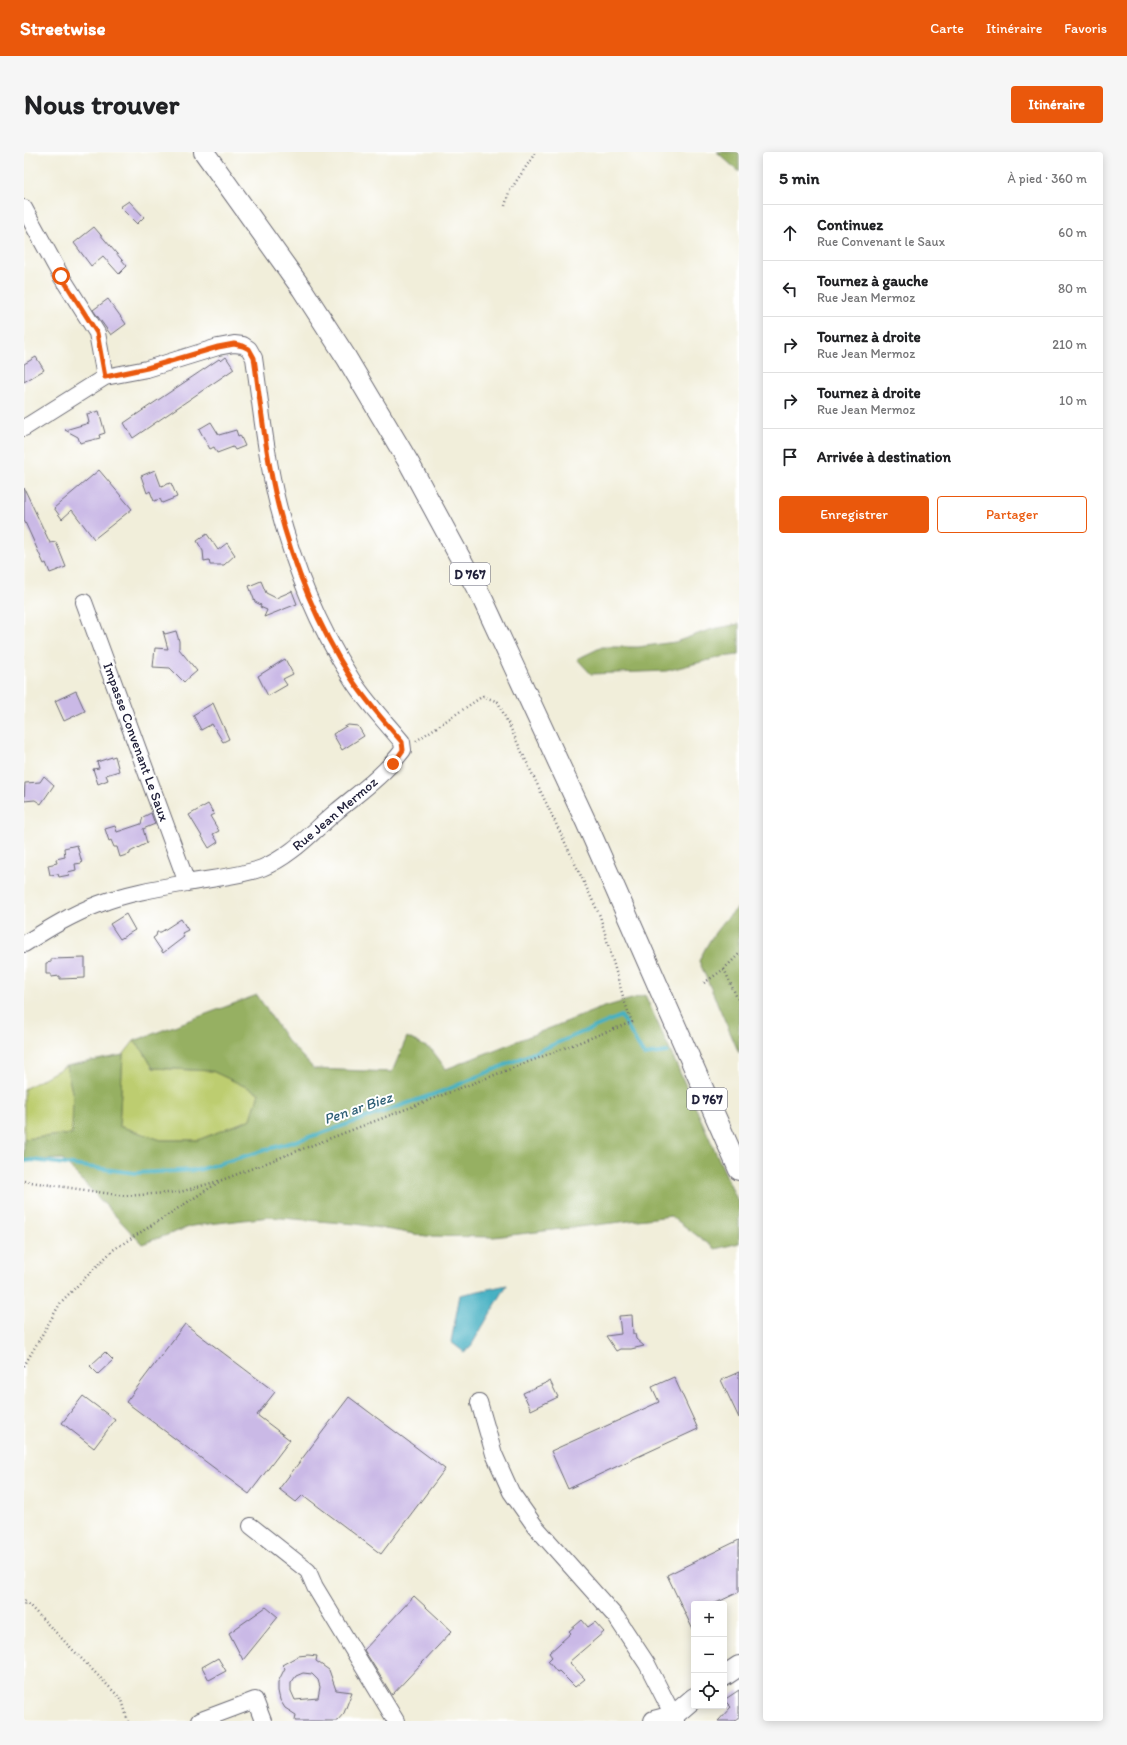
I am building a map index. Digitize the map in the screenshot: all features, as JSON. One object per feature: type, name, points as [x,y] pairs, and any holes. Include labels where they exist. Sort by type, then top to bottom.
[{"type":"main road","name":"D 767","points":[[204,152],[302,289],[350,364],[442,522],[483,600],[524,686],[739,1170]]},
{"type":"main road","name":"D 767","points":[[676,1028],[739,1140]]},
{"type":"main road","points":[[727,1674],[739,1666]]},
{"type":"main road","points":[[654,1721],[675,1719],[691,1701]]},
{"type":"street","points":[[24,208],[61,276],[97,333],[105,377]]},
{"type":"street","points":[[24,428],[105,377],[147,368],[218,347],[234,344],[249,349],[254,358],[267,446],[278,505],[304,583],[325,632],[351,679],[402,742],[403,750]]},
{"type":"street","name":"Impasse Convenant Le Saux","points":[[84,602],[187,883]]},
{"type":"street","name":"Rue Jean Mermoz","points":[[24,944],[66,918],[99,904],[133,894],[262,868],[304,842],[335,812],[380,776],[403,750]]},
{"type":"street","points":[[478,1402],[494,1454],[511,1492],[535,1526],[616,1617],[647,1664],[675,1719]]},
{"type":"street","points":[[251,1526],[308,1571],[315,1587],[396,1721]]},
{"type":"street","points":[[200,1721],[255,1700],[263,1721]]},
{"type":"path","points":[[505,206],[509,192],[536,152]]},
{"type":"path","points":[[24,1181],[125,1196],[180,1192],[222,1180],[632,1022],[624,1000],[600,916],[498,702],[483,696],[403,750]]},
{"type":"path","points":[[704,983],[724,970],[739,954]]},
{"type":"path","points":[[724,970],[739,1002]]},
{"type":"path","points":[[24,1366],[61,1302],[113,1250],[222,1180]]},
{"type":"path","points":[[24,1605],[25,1600]]},
{"type":"path","points":[[25,1600],[122,1700],[128,1721]]},
{"type":"green space","points":[[717,152],[739,152],[739,172]]},
{"type":"green space","points":[[739,624],[739,655],[721,657],[666,671],[591,674],[577,659],[602,647],[638,647],[675,642],[712,629]]},
{"type":"green space","points":[[739,907],[739,1053],[699,961],[716,931]]},
{"type":"green space","points":[[257,995],[286,1039],[314,1069],[392,1072],[407,1037],[432,1050],[446,1069],[601,1008],[645,995],[739,1204],[739,1243],[715,1249],[671,1216],[494,1237],[426,1236],[356,1224],[269,1217],[192,1226],[142,1244],[62,1159],[24,1161],[24,1139],[72,1134],[73,1096],[66,1066],[123,1055],[119,1126],[161,1140],[198,1140],[251,1119],[259,1093],[212,1071],[153,1068],[143,1051],[134,1041]]},
{"type":"green space","points":[[134,1041],[143,1051],[153,1068],[212,1071],[260,1093],[251,1119],[198,1140],[161,1140],[119,1126],[123,1055]]},
{"type":"green space","points":[[66,1066],[73,1096],[72,1134],[24,1139],[24,1089]]},
{"type":"water","points":[[507,1285],[471,1346],[464,1352],[451,1342],[460,1295]]},
{"type":"building","points":[[129,201],[144,217],[137,224],[120,207]]},
{"type":"building","points":[[94,227],[127,266],[119,274],[103,256],[91,266],[74,243]]},
{"type":"building","points":[[108,299],[126,324],[111,335],[93,310]]},
{"type":"building","points":[[36,357],[44,370],[24,382],[24,364]]},
{"type":"building","points":[[226,357],[234,369],[133,438],[124,423],[219,359],[221,361]]},
{"type":"building","points":[[99,411],[105,433],[99,435],[100,438],[80,443],[78,437],[65,430],[89,423],[87,414]]},
{"type":"building","points":[[211,422],[219,435],[236,430],[245,446],[235,450],[233,447],[217,453],[214,447],[210,449],[199,429]]},
{"type":"building","points":[[99,470],[132,509],[94,539],[72,510],[62,519],[54,508]]},
{"type":"building","points":[[155,470],[161,486],[171,483],[177,497],[162,503],[160,499],[154,501],[150,491],[147,493],[141,476]]},
{"type":"building","points":[[24,488],[50,543],[56,542],[66,567],[50,573],[46,563],[44,564],[24,520]]},
{"type":"building","points":[[207,534],[218,550],[227,543],[235,555],[224,565],[210,565],[209,560],[204,561],[203,551],[197,541]]},
{"type":"building","points":[[261,581],[266,593],[276,598],[292,591],[297,604],[264,617],[267,610],[260,607],[261,605],[255,602],[249,586]]},
{"type":"building","points":[[163,631],[165,634],[176,631],[179,641],[179,649],[197,671],[184,682],[170,668],[153,667],[155,648],[168,649]]},
{"type":"building","points":[[285,659],[293,674],[283,679],[287,685],[268,696],[258,676]]},
{"type":"building","points":[[76,691],[85,711],[64,721],[55,701]]},
{"type":"building","points":[[213,703],[229,739],[223,742],[212,724],[201,730],[193,715]]},
{"type":"building","points":[[348,725],[358,726],[364,736],[342,750],[333,734]]},
{"type":"building","points":[[115,756],[119,771],[106,775],[108,780],[98,784],[93,769],[99,768],[97,762]]},
{"type":"building","points":[[44,776],[54,785],[41,804],[35,800],[24,801],[25,783],[40,782]]},
{"type":"building","points":[[208,804],[214,814],[210,816],[219,831],[213,834],[218,842],[209,848],[189,815]]},
{"type":"building","points":[[151,813],[155,824],[143,829],[147,843],[130,852],[130,854],[120,857],[117,847],[114,847],[111,840],[109,841],[105,829],[115,826],[117,832],[141,824],[143,817]]},
{"type":"building","points":[[77,845],[82,863],[75,864],[76,870],[68,872],[69,875],[59,877],[58,874],[50,875],[48,865],[57,863],[56,859],[65,857],[64,848]]},
{"type":"building","points":[[126,914],[135,930],[120,939],[110,924]]},
{"type":"building","points":[[181,919],[188,930],[182,933],[184,937],[163,953],[153,938],[156,936],[157,932],[161,932]]},
{"type":"building","points":[[85,958],[85,978],[60,979],[60,976],[51,977],[51,974],[46,974],[46,963],[51,962],[51,959]]},
{"type":"building","points":[[632,1315],[633,1334],[635,1334],[636,1339],[644,1346],[631,1349],[620,1349],[616,1351],[606,1336],[621,1334],[619,1316]]},
{"type":"building","points":[[185,1324],[275,1392],[257,1415],[290,1440],[249,1494],[126,1402]]},
{"type":"building","points":[[105,1352],[113,1360],[98,1374],[90,1366]]},
{"type":"building","points":[[739,1372],[739,1418],[721,1380]]},
{"type":"building","points":[[674,1377],[698,1429],[568,1489],[551,1451],[659,1402],[652,1387]]},
{"type":"building","points":[[550,1381],[558,1397],[531,1410],[523,1393]]},
{"type":"building","points":[[83,1396],[115,1420],[94,1448],[62,1423]]},
{"type":"building","points":[[349,1397],[445,1469],[381,1554],[303,1495],[296,1502],[279,1489]]},
{"type":"building","points":[[739,1540],[739,1592],[720,1601],[691,1601],[691,1626],[667,1575]]},
{"type":"building","points":[[414,1596],[452,1631],[392,1695],[364,1650]]},
{"type":"building","points":[[266,1607],[278,1617],[243,1660],[229,1633]]},
{"type":"building","points":[[582,1620],[588,1627],[595,1622],[604,1632],[569,1662],[585,1679],[575,1687],[559,1671],[557,1672],[548,1661],[552,1657],[549,1653],[571,1633],[569,1631]]},
{"type":"building","points":[[298,1656],[317,1656],[316,1661],[329,1670],[336,1690],[352,1692],[344,1713],[337,1721],[295,1721],[296,1715],[285,1708],[280,1700],[278,1682],[285,1668],[282,1665]],"holes":[[[303,1673],[312,1674],[318,1680],[320,1687],[318,1698],[295,1700],[291,1691],[291,1683],[296,1676]]]},
{"type":"building","points":[[218,1658],[226,1671],[209,1680],[202,1667]]},
{"type":"building","points":[[739,1690],[739,1718],[735,1721],[718,1721],[731,1707],[727,1703],[727,1698]]},
{"type":"waterway","name":"Pen ar Biez","points":[[24,1161],[33,1160],[135,1173],[198,1170],[319,1134],[446,1090],[621,1016],[644,1055],[667,1052]]},
{"type":"route","points":[[61,276],[97,333],[105,377],[147,368],[218,347],[234,344],[249,349],[254,358],[267,446],[278,505],[304,583],[325,632],[351,679],[402,742],[403,750],[393,764]]}]
